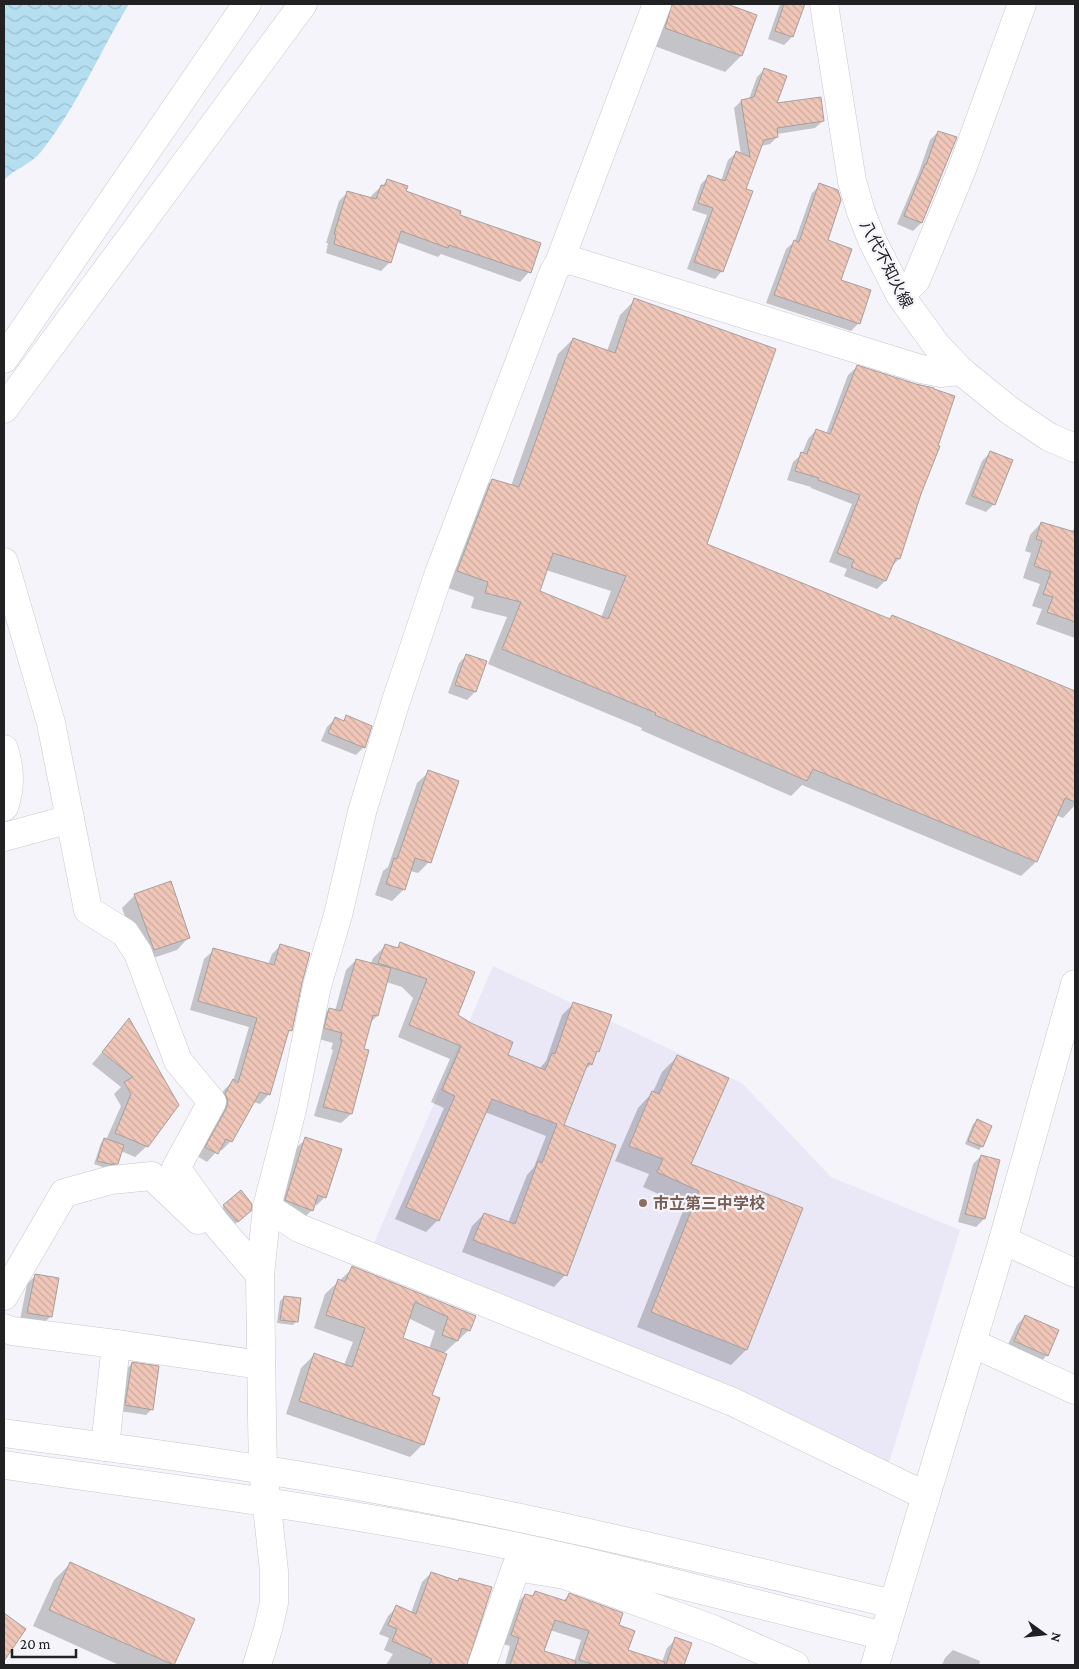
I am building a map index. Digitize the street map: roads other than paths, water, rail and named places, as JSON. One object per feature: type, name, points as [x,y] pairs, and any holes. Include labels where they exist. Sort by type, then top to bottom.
[{"type":"street","points":[[4,359],[247,4]]},
{"type":"street","points":[[4,409],[303,4]]},
{"type":"street","points":[[257,1665],[274,1603],[274,1571],[264,1470],[260,1275],[267,1207],[292,1110],[317,986],[338,915],[362,812],[395,704],[439,573],[657,4]]},
{"type":"street","name":"八代不知火線","points":[[824,4],[852,181],[872,240],[900,295],[937,346],[961,371],[1009,410],[1041,431],[1075,448]]},
{"type":"street","points":[[900,295],[916,280],[962,169],[1022,4]]},
{"type":"street","points":[[559,263],[564,260],[573,261],[921,369],[941,374],[961,371]]},
{"type":"street","points":[[4,562],[51,723],[88,910],[125,933],[138,953],[178,1061],[212,1102],[176,1168],[214,1221],[260,1275]]},
{"type":"street","points":[[4,749],[8,762],[9,784],[4,807]]},
{"type":"street","points":[[4,837],[70,819]]},
{"type":"street","points":[[875,1665],[1003,1240],[1075,984]]},
{"type":"street","points":[[4,1296],[64,1194],[110,1180],[152,1176],[197,1220],[214,1221]]},
{"type":"street","points":[[267,1207],[299,1228],[733,1402],[926,1496]]},
{"type":"street","points":[[1003,1240],[1075,1273]]},
{"type":"street","points":[[4,1328],[12,1331],[116,1344],[261,1366]]},
{"type":"street","points":[[105,1447],[116,1344]]},
{"type":"street","points":[[972,1344],[1075,1390]]},
{"type":"street","points":[[4,1434],[264,1470],[370,1488],[548,1525],[893,1604]]},
{"type":"street","points":[[4,1465],[267,1502],[429,1529],[519,1558],[564,1575],[593,1574],[884,1636]]},
{"type":"street","points":[[482,1665],[519,1558]]},
{"type":"street","points":[[593,1574],[794,1665]]},
{"type":"water","points":[[4,4],[129,4],[77,99],[53,135],[36,157],[4,180]]},
{"type":"place","name":"市立第三中学校","points":[[643,1203]]}]
